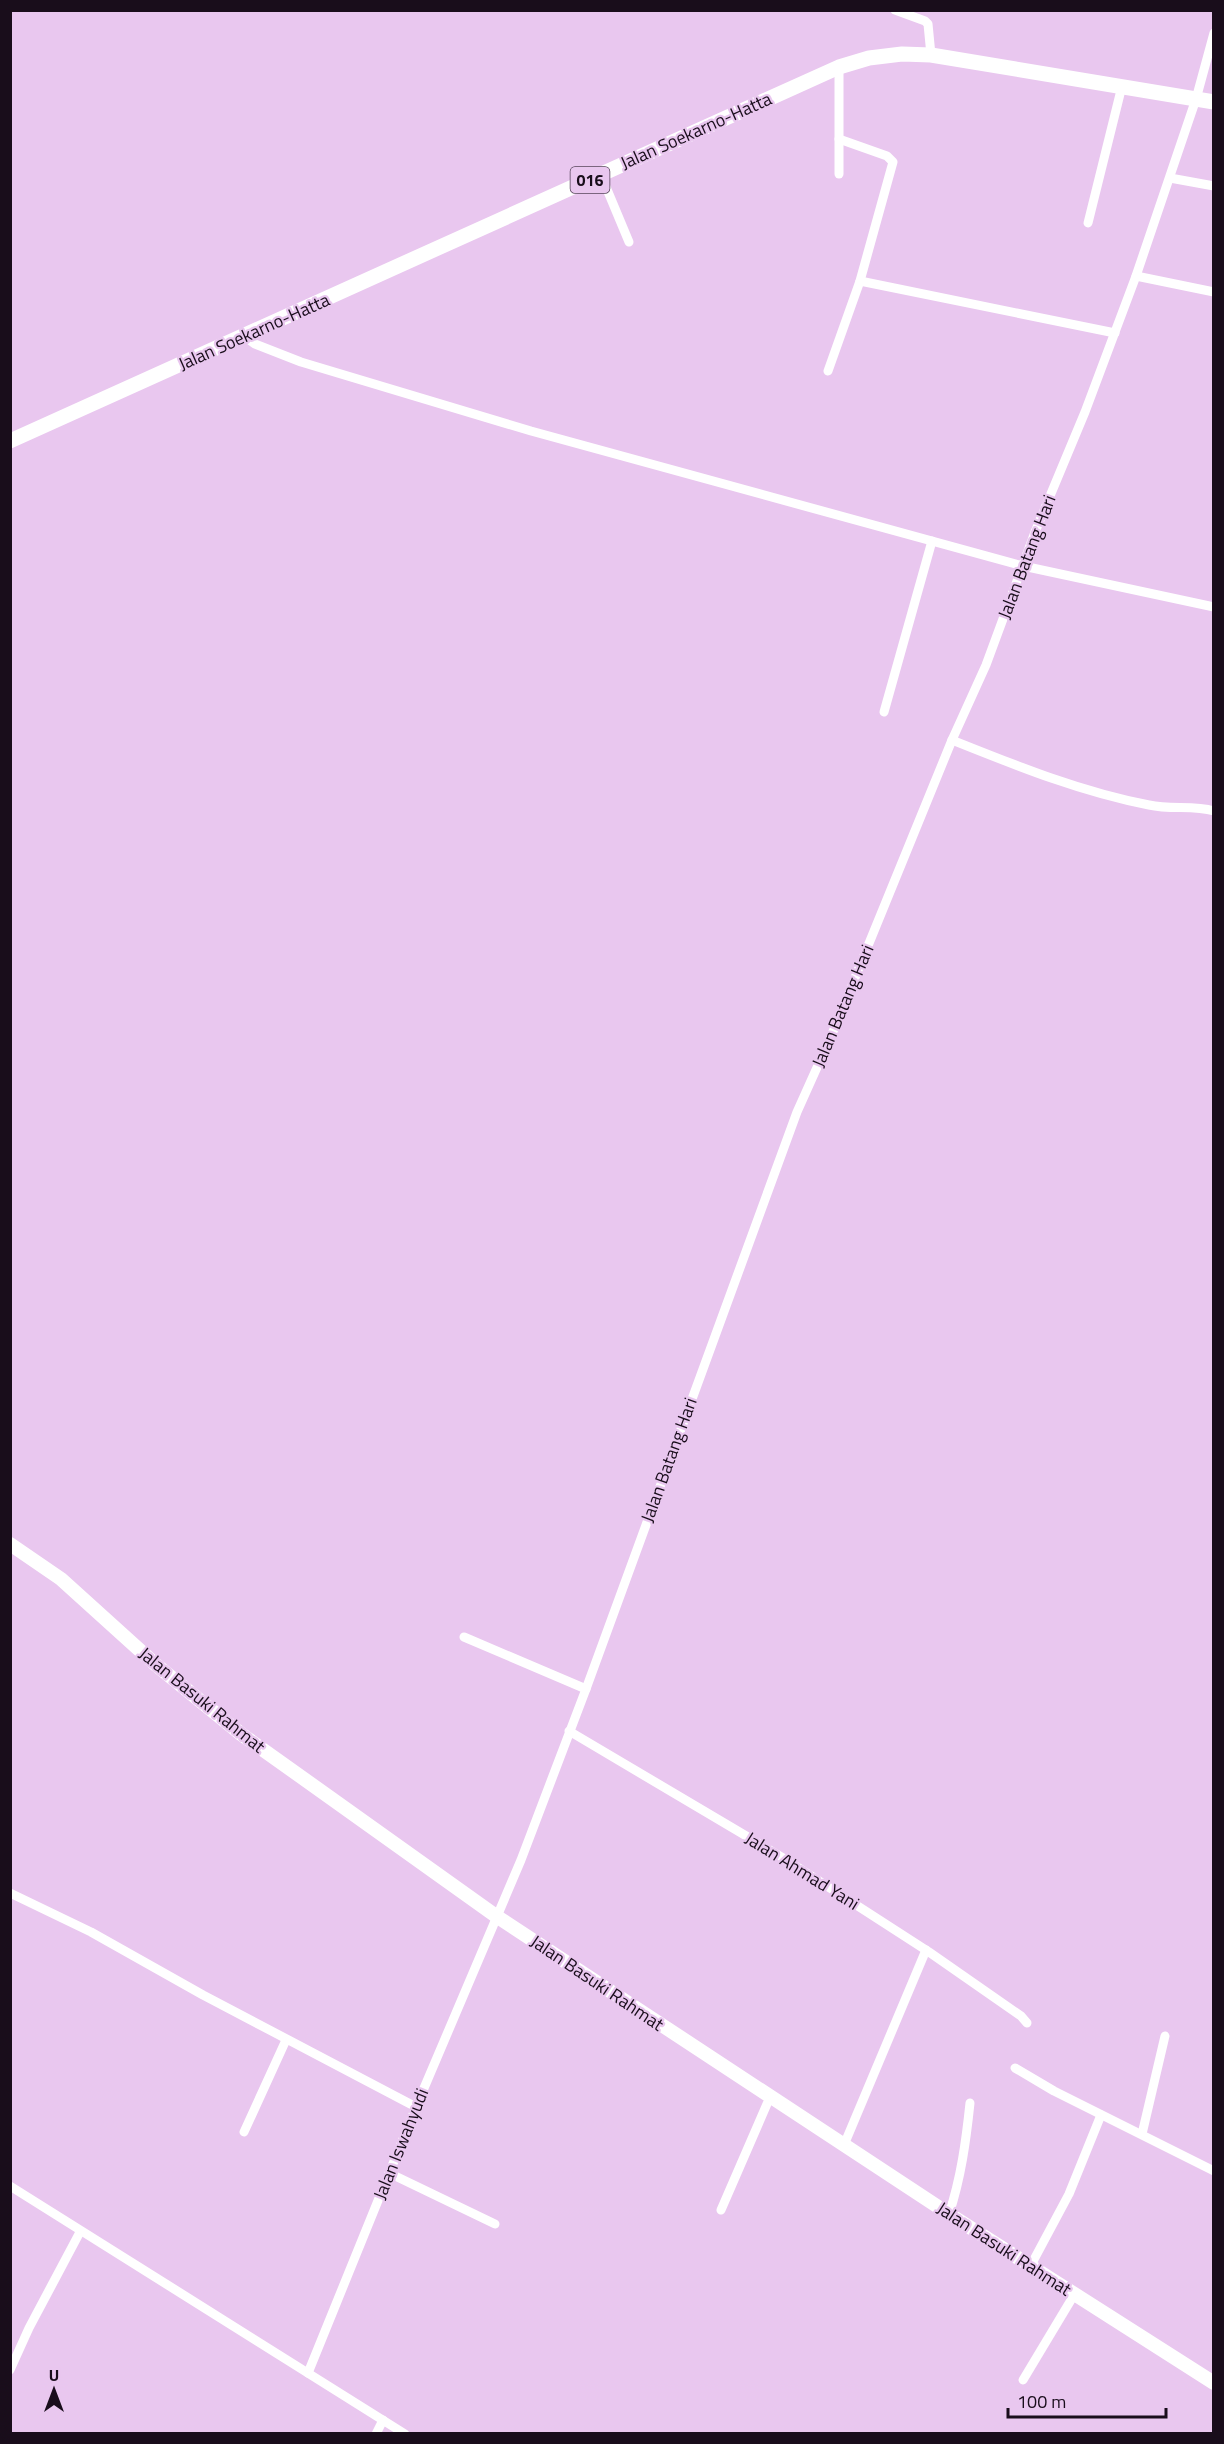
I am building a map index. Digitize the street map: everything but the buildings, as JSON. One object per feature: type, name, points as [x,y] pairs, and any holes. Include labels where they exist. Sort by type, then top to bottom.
[{"type":"main road","name":"Jalan Soekarno-Hatta","points":[[10,441],[839,67],[870,58],[902,54],[931,55],[1214,102]]},
{"type":"main road","name":"Jalan Basuki Rahmat","points":[[10,1544],[68,1585],[155,1664],[241,1734],[496,1916],[949,2214],[1214,2383]]},
{"type":"street","points":[[896,10],[928,24],[931,55]]},
{"type":"street","name":"Jalan Batang Hari","points":[[496,1916],[521,1860],[586,1689],[797,1112],[832,1034],[952,740],[986,665],[1137,276],[1196,99],[1214,33]]},
{"type":"street","points":[[839,67],[839,174]]},
{"type":"street","points":[[1088,223],[1122,86]]},
{"type":"street","points":[[828,371],[860,281],[893,162],[888,156],[839,140]]},
{"type":"street","points":[[601,175],[629,242]]},
{"type":"street","points":[[1170,178],[1214,186]]},
{"type":"street","points":[[1137,276],[1214,292]]},
{"type":"street","points":[[860,281],[1115,333]]},
{"type":"street","points":[[244,336],[255,344],[302,362],[531,431],[1023,566],[1214,607]]},
{"type":"street","points":[[884,712],[902,654],[912,605],[932,541]]},
{"type":"street","points":[[952,740],[1053,780],[1151,806],[1214,811]]},
{"type":"street","points":[[464,1637],[586,1689]]},
{"type":"street","name":"Jalan Ahmad Yani","points":[[569,1731],[785,1859],[926,1950],[1021,2016],[1027,2023]]},
{"type":"street","points":[[10,1893],[91,1932],[286,2040],[416,2107]]},
{"type":"street","name":"Jalan Iswahyudi","points":[[308,2373],[496,1916]]},
{"type":"street","points":[[844,2145],[926,1950]]},
{"type":"street","points":[[1142,2134],[1165,2036]]},
{"type":"street","points":[[244,2132],[286,2040]]},
{"type":"street","points":[[1015,2067],[1022,2073],[1101,2115],[1214,2171]]},
{"type":"street","points":[[721,2210],[770,2097]]},
{"type":"street","points":[[949,2214],[956,2192],[967,2137],[970,2103]]},
{"type":"street","points":[[1030,2266],[1068,2194],[1101,2115]]},
{"type":"street","points":[[389,2173],[495,2224]]},
{"type":"street","points":[[10,2186],[405,2433]]},
{"type":"street","points":[[10,2370],[29,2328],[81,2232]]},
{"type":"street","points":[[1023,2380],[1074,2295]]},
{"type":"street","points":[[376,2433],[383,2420]]}]
